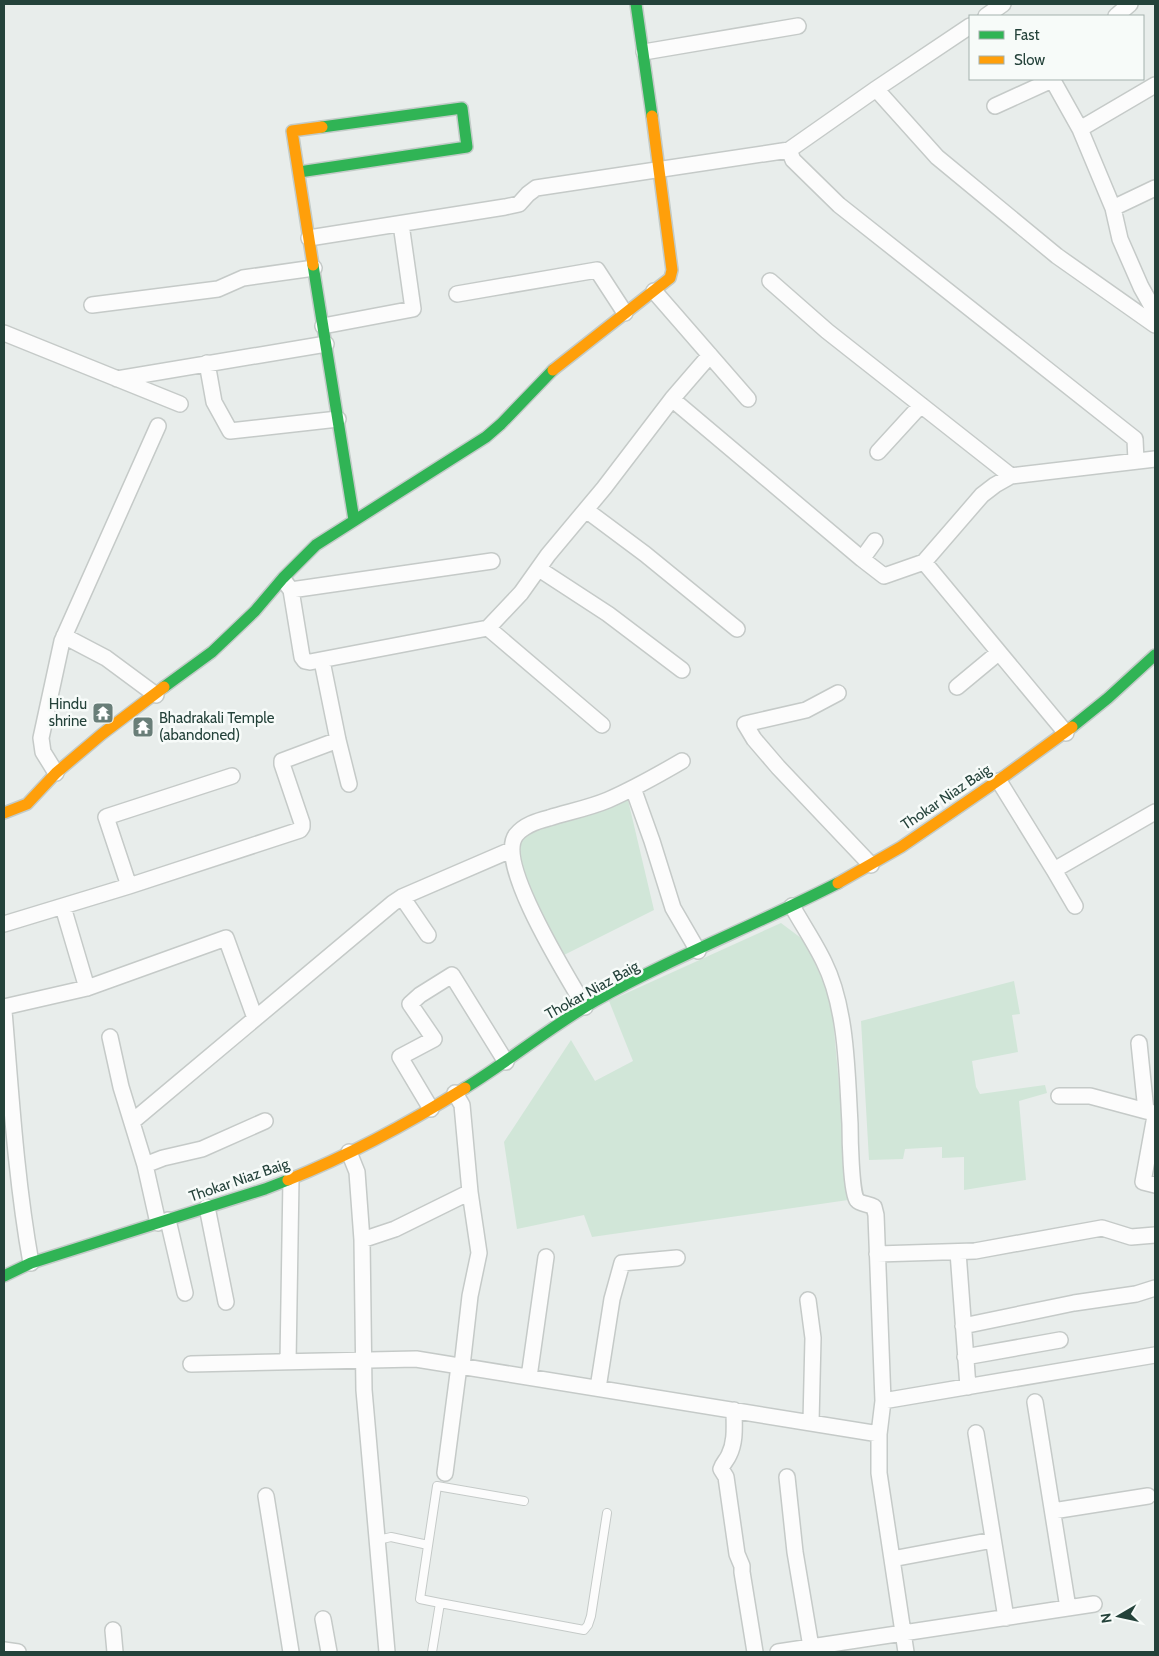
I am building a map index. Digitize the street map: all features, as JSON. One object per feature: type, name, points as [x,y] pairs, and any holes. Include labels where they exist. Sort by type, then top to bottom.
[{"type":"street","points":[[4,813],[27,804],[56,774],[102,734],[212,652],[287,584],[316,545],[486,437],[557,366],[670,278],[672,270],[660,168],[636,4]]},
{"type":"street","points":[[1117,15],[1130,4]]},
{"type":"street","points":[[989,15],[1004,9]]},
{"type":"street","points":[[644,52],[798,26]]},
{"type":"street","points":[[309,238],[519,204],[536,188],[789,150],[969,27]]},
{"type":"street","points":[[995,106],[1050,80]]},
{"type":"street","points":[[1053,80],[1080,129],[1113,208],[1120,239],[1141,287],[1155,312]]},
{"type":"street","points":[[1080,129],[1155,85]]},
{"type":"street","points":[[876,89],[937,158],[1057,256],[1155,325]]},
{"type":"street","points":[[299,172],[467,147],[462,108],[292,131],[354,520]]},
{"type":"street","points":[[789,150],[793,160],[839,205],[1135,439],[1136,461]]},
{"type":"street","points":[[1113,208],[1155,188]]},
{"type":"street","points":[[323,326],[413,309],[401,224]]},
{"type":"street","points":[[92,305],[218,289],[243,278],[314,268]]},
{"type":"street","points":[[457,294],[597,270],[625,313]]},
{"type":"street","points":[[770,281],[827,331],[1011,476]]},
{"type":"street","points":[[654,291],[748,399]]},
{"type":"street","points":[[4,333],[180,404]]},
{"type":"street","points":[[117,378],[326,344]]},
{"type":"street","points":[[287,584],[302,657],[305,661],[322,661],[488,628],[522,593],[640,443],[672,399],[710,355]]},
{"type":"street","points":[[208,363],[214,402],[230,431],[338,419]]},
{"type":"street","points":[[672,399],[884,576],[924,562],[982,495],[994,485],[1011,476],[1155,459]]},
{"type":"street","points":[[878,452],[921,405]]},
{"type":"street","points":[[56,774],[43,752],[41,738],[62,641],[158,426]]},
{"type":"street","points":[[586,510],[645,554],[737,629]]},
{"type":"street","points":[[862,559],[876,540]]},
{"type":"street","points":[[287,584],[492,561]]},
{"type":"street","points":[[924,562],[1066,733]]},
{"type":"street","points":[[539,569],[608,614],[682,670]]},
{"type":"street","points":[[488,628],[602,725]]},
{"type":"street","points":[[64,636],[106,658],[156,695]]},
{"type":"street","points":[[957,687],[998,653]]},
{"type":"street","name":"Thokar Niaz Baig","points":[[4,1276],[31,1263],[291,1179],[349,1152],[431,1108],[506,1062],[556,1025],[606,996],[871,866],[999,781],[1066,733],[1122,686],[1155,654]]},
{"type":"street","points":[[322,661],[349,784]]},
{"type":"street","points":[[838,693],[806,710],[745,724],[754,739],[784,775],[871,866]]},
{"type":"street","points":[[4,924],[63,907],[300,830],[302,823],[282,761],[338,740]]},
{"type":"street","points":[[585,1008],[531,912],[517,874],[511,850],[514,837],[520,830],[534,822],[606,801],[682,761]]},
{"type":"street","points":[[129,886],[106,817],[232,776]]},
{"type":"street","points":[[999,781],[1075,906]]},
{"type":"street","points":[[633,788],[673,908],[698,951]]},
{"type":"street","points":[[1054,870],[1155,812]]},
{"type":"street","points":[[133,1121],[393,903],[402,897],[511,850]]},
{"type":"street","points":[[402,897],[428,935]]},
{"type":"street","points":[[792,906],[825,963],[833,986],[842,1022],[848,1074],[854,1195],[860,1202],[874,1207],[876,1211],[883,1401],[879,1434],[879,1473],[906,1652]]},
{"type":"street","points":[[63,907],[87,988]]},
{"type":"street","points":[[4,1007],[87,988],[226,938],[255,1018]]},
{"type":"street","points":[[431,1108],[400,1057],[434,1039],[410,1004],[420,995],[452,976],[506,1062]]},
{"type":"street","points":[[4,1011],[14,1139],[26,1238],[31,1263]]},
{"type":"street","points":[[110,1037],[121,1087],[185,1293]]},
{"type":"street","points":[[1139,1043],[1152,1114],[1143,1182],[1155,1184]]},
{"type":"street","points":[[444,1472],[470,1296],[479,1253],[470,1192],[462,1105],[455,1093]]},
{"type":"street","points":[[1059,1096],[1090,1096],[1152,1114]]},
{"type":"street","points":[[145,1164],[202,1149],[265,1121]]},
{"type":"street","points":[[349,1152],[357,1172],[362,1240],[364,1390],[387,1652]]},
{"type":"street","points":[[288,1362],[291,1179]]},
{"type":"street","points":[[362,1240],[395,1229],[470,1192]]},
{"type":"street","points":[[207,1207],[226,1302]]},
{"type":"street","points":[[877,1254],[958,1252],[1102,1228],[1131,1237],[1155,1235]]},
{"type":"street","points":[[958,1252],[968,1387]]},
{"type":"street","points":[[529,1377],[546,1257]]},
{"type":"street","points":[[598,1388],[612,1299],[622,1263],[677,1258]]},
{"type":"street","points":[[963,1326],[1136,1294],[1155,1288]]},
{"type":"street","points":[[808,1300],[813,1338],[811,1422]]},
{"type":"street","points":[[965,1357],[1060,1340]]},
{"type":"street","points":[[883,1401],[1155,1355]]},
{"type":"street","points":[[191,1364],[416,1359],[879,1434]]},
{"type":"street","points":[[1035,1402],[1068,1608]]},
{"type":"street","points":[[734,1410],[734,1440],[729,1455],[721,1469],[726,1476],[737,1554],[742,1566],[755,1652]]},
{"type":"street","points":[[976,1434],[1006,1618]]},
{"type":"street","points":[[787,1477],[795,1552],[811,1647]]},
{"type":"street","points":[[266,1496],[291,1652]]},
{"type":"street","points":[[1053,1511],[1148,1496]]},
{"type":"street","points":[[892,1559],[993,1540]]},
{"type":"street","points":[[778,1652],[1094,1604]]},
{"type":"street","points":[[323,1619],[328,1652]]},
{"type":"street","points":[[113,1630],[115,1652]]},
{"type":"street","points":[[4,1650],[18,1652]]},
{"type":"lane","points":[[524,1501],[437,1486],[420,1599],[584,1630],[591,1616],[607,1513]]},
{"type":"lane","points":[[378,1540],[391,1537],[428,1545]]},
{"type":"lane","points":[[432,1652],[440,1603]]},
{"type":"green space","points":[[628,800],[654,910],[562,956],[522,873],[519,852],[525,829],[536,823]]},
{"type":"green space","points":[[781,923],[805,941],[823,981],[832,1008],[848,1200],[592,1237],[584,1215],[517,1229],[504,1142],[571,1040],[595,1081],[633,1061],[609,1001]]},
{"type":"green space","points":[[1014,981],[1020,1014],[1012,1015],[1018,1052],[972,1061],[976,1087],[980,1094],[1045,1085],[1047,1093],[1019,1101],[1026,1180],[964,1190],[964,1157],[942,1158],[942,1147],[905,1149],[903,1159],[869,1160],[861,1021]]},
{"type":"traffic: fast","points":[[636,4],[652,116]]},
{"type":"traffic: fast","points":[[299,172],[467,147],[462,108],[322,127]]},
{"type":"traffic: fast","points":[[313,265],[354,520]]},
{"type":"traffic: fast","points":[[164,687],[212,652],[255,611],[283,578],[316,545],[486,437],[553,370]]},
{"type":"traffic: fast","points":[[1072,727],[1108,698],[1155,655]]},
{"type":"traffic: fast","points":[[465,1088],[595,1001],[685,955],[838,883]]},
{"type":"traffic: fast","points":[[4,1276],[31,1263],[288,1180]]},
{"type":"traffic: slow","points":[[553,370],[670,278],[672,270],[652,116]]},
{"type":"traffic: slow","points":[[313,265],[292,131],[322,127]]},
{"type":"traffic: slow","points":[[4,813],[27,804],[56,773],[102,734],[164,687]]},
{"type":"traffic: slow","points":[[838,883],[901,847],[1072,727]]},
{"type":"traffic: slow","points":[[288,1180],[379,1138],[465,1088]]},
{"type":"place","name":"Hindu shrine","points":[[103,713]]},
{"type":"place","name":"Bhadrakali Temple (abandoned)","points":[[143,727]]}]
